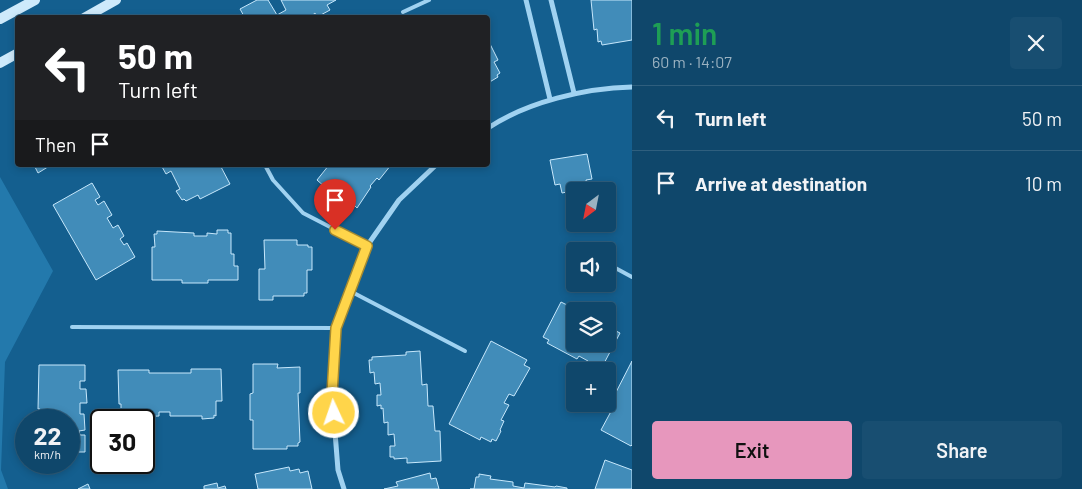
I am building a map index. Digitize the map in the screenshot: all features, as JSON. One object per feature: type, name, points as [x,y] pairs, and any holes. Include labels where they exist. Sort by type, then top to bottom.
[{"type":"street","points":[[0,19],[35,0]]},
{"type":"street","points":[[89,15],[116,0]]},
{"type":"street","points":[[526,0],[550,99]]},
{"type":"street","points":[[551,0],[574,94]]},
{"type":"street","points":[[0,63],[15,55]]},
{"type":"street","points":[[490,126],[496,122],[550,99],[612,87],[632,87]]},
{"type":"street","points":[[344,489],[338,470],[332,394],[336,328],[367,246],[399,200],[434,167]]},
{"type":"lane","points":[[404,12],[429,0]]},
{"type":"lane","points":[[266,167],[273,180],[304,213],[367,246]]},
{"type":"lane","points":[[616,268],[632,277]]},
{"type":"lane","points":[[350,291],[465,351]]},
{"type":"lane","points":[[72,327],[336,328]]},
{"type":"shaded area","points":[[0,177],[53,271],[5,362],[1,470],[8,489],[0,489]]},
{"type":"building","points":[[257,0],[268,0],[277,15],[243,15],[240,9]]},
{"type":"building","points":[[281,0],[336,0],[327,5],[330,10],[321,15],[316,15],[315,13],[313,15],[277,15],[286,10]]},
{"type":"building","points":[[591,0],[632,0],[632,40],[602,45],[601,41],[598,42],[597,29],[594,30]]},
{"type":"building","points":[[490,44],[498,60],[494,62],[500,73],[497,75],[498,77],[490,82]]},
{"type":"building","points":[[587,154],[592,179],[586,180],[586,182],[566,182],[566,192],[562,193],[560,184],[555,185],[550,160]]},
{"type":"building","points":[[35,167],[48,167],[38,173]]},
{"type":"building","points":[[162,167],[221,167],[230,184],[200,199],[198,195],[186,201],[182,200],[176,191],[180,189],[171,171],[166,174]]},
{"type":"building","points":[[327,167],[389,167],[379,180],[377,178],[370,186],[357,208],[317,180]]},
{"type":"building","points":[[92,183],[100,197],[95,200],[98,205],[104,201],[112,215],[107,218],[113,228],[118,225],[124,236],[120,239],[124,245],[127,243],[135,257],[96,280],[53,205]]},
{"type":"building","points":[[217,230],[228,230],[228,233],[231,233],[231,254],[234,254],[234,266],[238,266],[238,280],[208,280],[208,283],[182,283],[182,280],[152,280],[152,247],[155,247],[154,234],[157,234],[157,231],[194,233],[194,236],[207,236],[207,233],[217,234]]},
{"type":"building","points":[[264,240],[297,240],[297,245],[312,247],[312,270],[307,270],[307,293],[304,293],[304,296],[273,296],[273,300],[259,300],[259,269],[265,269]]},
{"type":"building","points":[[561,302],[566,304],[566,352],[610,352],[605,362],[587,362],[579,356],[577,359],[547,343],[549,340],[543,337]]},
{"type":"building","points":[[616,331],[620,333],[616,341]]},
{"type":"building","points":[[491,341],[527,360],[524,365],[530,368],[514,396],[509,394],[504,403],[509,405],[501,420],[504,421],[501,431],[496,441],[492,439],[491,442],[481,437],[480,440],[449,424]]},
{"type":"building","points":[[420,351],[422,385],[427,384],[428,406],[433,406],[435,431],[440,431],[441,461],[407,463],[407,458],[394,459],[394,457],[390,457],[390,446],[395,446],[394,434],[388,435],[388,422],[384,423],[383,408],[381,409],[381,405],[377,406],[377,395],[381,395],[380,383],[375,384],[374,372],[370,373],[369,360],[372,360],[372,357],[406,355],[406,352]]},
{"type":"building","points":[[632,361],[631,446],[601,430],[611,412],[616,412],[616,392]]},
{"type":"building","points":[[253,364],[278,364],[277,368],[300,367],[300,393],[298,393],[300,442],[298,446],[287,446],[287,449],[253,449],[253,420],[250,420],[250,394],[253,393]]},
{"type":"building","points":[[39,365],[85,365],[85,381],[80,381],[80,389],[86,389],[87,403],[80,403],[80,409],[38,409]]},
{"type":"building","points":[[191,369],[221,369],[222,401],[216,401],[216,416],[214,415],[214,418],[202,419],[202,416],[170,416],[170,412],[159,412],[159,416],[155,416],[155,409],[121,409],[121,404],[119,404],[118,370],[149,370],[149,373],[191,373]]},
{"type":"building","points":[[80,414],[84,414],[85,430],[80,431]]},
{"type":"building","points":[[80,435],[85,435],[85,452],[80,452]]},
{"type":"building","points":[[605,460],[632,470],[632,489],[595,489]]},
{"type":"building","points":[[289,467],[290,471],[299,469],[300,473],[308,471],[312,489],[258,489],[255,474]]},
{"type":"building","points":[[430,473],[431,479],[436,478],[439,489],[384,489],[398,486],[396,482]]},
{"type":"building","points":[[479,474],[491,476],[490,479],[513,482],[513,486],[524,488],[525,483],[567,488],[567,489],[474,489],[476,477],[479,477]]},
{"type":"building","points":[[217,483],[218,488],[225,486],[226,489],[204,489],[204,486]]},
{"type":"building","points":[[88,484],[90,489],[78,489]]},
{"type":"route","points":[[334,413],[332,394],[336,328],[367,246],[335,230]]}]
